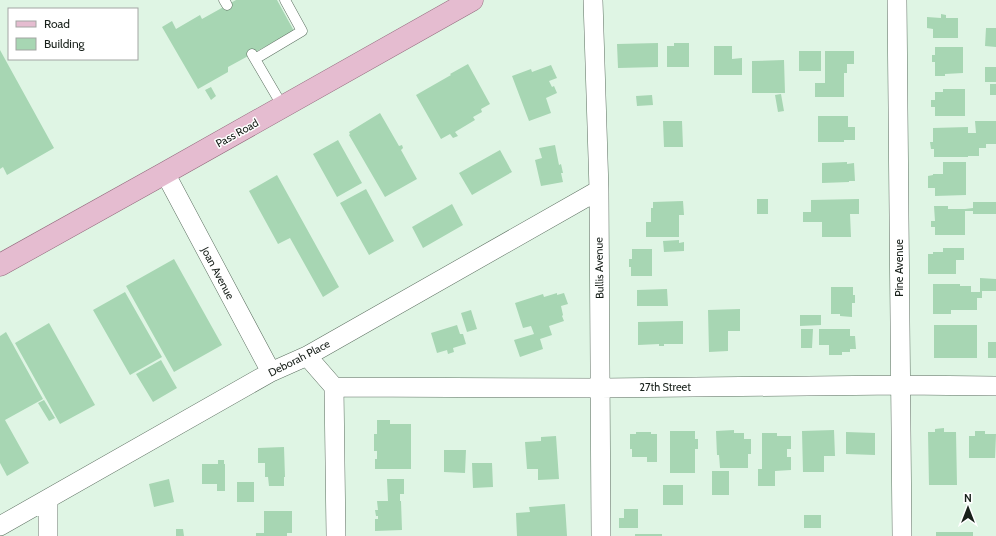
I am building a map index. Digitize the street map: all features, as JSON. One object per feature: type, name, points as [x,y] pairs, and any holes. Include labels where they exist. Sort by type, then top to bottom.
[{"type":"main road","name":"Pass Road","points":[[0,264],[472,0]]},
{"type":"street","name":"Bullis Avenue","points":[[593,0],[599,190],[601,536]]},
{"type":"street","name":"Pine Avenue","points":[[897,0],[902,536]]},
{"type":"street","name":"Joan Avenue","points":[[165,173],[271,372]]},
{"type":"street","name":"Deborah Place","points":[[0,526],[271,372],[307,356],[599,190]]},
{"type":"street","points":[[307,356],[334,387],[336,536]]},
{"type":"street","name":"27th Street","points":[[334,387],[600,388],[900,385],[996,386]]},
{"type":"street","points":[[48,499],[48,536]]},
{"type":"lane","points":[[283,107],[254,56],[302,31],[285,0]]},
{"type":"building","points":[[236,0],[277,0],[294,31],[228,67],[228,72],[198,89],[162,27],[172,21],[176,29],[200,15],[202,19]]},
{"type":"building","points":[[941,14],[946,15],[946,18],[958,18],[958,38],[933,38],[933,29],[927,28],[927,17],[941,18]]},
{"type":"building","points":[[986,28],[996,28],[996,47],[985,46]]},
{"type":"building","points":[[658,43],[658,67],[618,68],[617,44]]},
{"type":"building","points":[[674,43],[689,43],[689,67],[667,67],[667,46],[674,46]]},
{"type":"building","points":[[714,46],[732,46],[732,59],[742,58],[742,75],[714,75]]},
{"type":"building","points":[[935,47],[963,47],[963,73],[935,76],[935,62],[932,62],[932,55],[935,55]]},
{"type":"building","points":[[0,50],[54,148],[7,175],[3,167],[0,169]]},
{"type":"building","points":[[799,51],[821,51],[821,71],[799,71]]},
{"type":"building","points":[[825,51],[854,51],[854,64],[847,64],[847,73],[844,73],[844,97],[815,97],[815,83],[825,83]]},
{"type":"building","points":[[784,60],[785,93],[752,93],[752,61]]},
{"type":"building","points":[[468,64],[490,104],[481,109],[482,112],[473,117],[475,120],[455,132],[458,136],[453,138],[450,134],[441,139],[416,95]]},
{"type":"building","points":[[551,65],[557,78],[549,81],[552,87],[554,86],[557,93],[546,98],[551,113],[529,121],[512,76],[531,69],[532,72]]},
{"type":"building","points":[[985,67],[996,67],[996,82],[985,82]]},
{"type":"building","points":[[990,84],[996,84],[996,95],[990,95]]},
{"type":"building","points":[[211,87],[216,96],[211,100],[205,90]]},
{"type":"building","points":[[943,89],[965,89],[965,116],[935,116],[935,107],[931,107],[931,100],[935,100],[935,92],[943,92]]},
{"type":"building","points":[[781,94],[784,111],[778,112],[775,95]]},
{"type":"building","points":[[652,95],[653,105],[637,106],[636,96]]},
{"type":"building","points":[[380,113],[399,146],[402,145],[403,148],[401,150],[417,179],[385,197],[349,135],[349,132]]},
{"type":"building","points":[[818,116],[848,116],[848,127],[855,127],[855,140],[844,140],[844,142],[818,142]]},
{"type":"building","points":[[663,121],[682,121],[683,147],[664,147]]},
{"type":"building","points":[[975,121],[996,121],[996,144],[986,144],[986,148],[979,148],[979,156],[934,157],[934,149],[931,149],[930,142],[933,142],[933,128],[968,127],[968,133],[976,133]]},
{"type":"building","points":[[338,140],[362,183],[337,197],[313,154]]},
{"type":"building","points":[[555,145],[559,165],[561,164],[563,173],[561,173],[563,182],[541,186],[535,160],[542,158],[539,148]]},
{"type":"building","points":[[500,150],[512,172],[472,195],[459,173]]},
{"type":"building","points":[[847,162],[847,164],[854,163],[855,181],[822,183],[822,163]]},
{"type":"building","points":[[943,162],[966,162],[966,195],[935,196],[935,188],[928,188],[928,176],[933,174],[943,174]]},
{"type":"building","points":[[277,175],[339,287],[323,297],[290,238],[278,244],[249,191]]},
{"type":"building","points":[[366,189],[394,241],[369,255],[340,203]]},
{"type":"building","points":[[757,199],[768,199],[768,214],[757,214]]},
{"type":"building","points":[[859,199],[859,214],[850,214],[851,237],[822,237],[822,222],[803,222],[803,212],[811,212],[811,200]]},
{"type":"building","points":[[683,201],[684,215],[679,215],[679,237],[646,237],[646,222],[651,222],[651,208],[653,208],[653,202]]},
{"type":"building","points":[[973,202],[996,202],[996,214],[973,214],[973,211],[965,211],[965,235],[935,235],[935,227],[931,227],[931,221],[935,221],[934,206],[948,206],[948,209],[965,209],[973,208]]},
{"type":"building","points":[[452,204],[463,225],[423,248],[412,227]]},
{"type":"building","points":[[679,240],[679,243],[684,242],[684,251],[664,252],[663,241]]},
{"type":"building","points":[[943,248],[964,248],[964,260],[956,260],[956,274],[928,274],[928,254],[933,254],[933,252],[943,252]]},
{"type":"building","points":[[632,249],[652,249],[652,276],[631,276],[629,259],[632,259]]},
{"type":"building","points":[[174,259],[222,345],[174,372],[126,286]]},
{"type":"building","points":[[980,278],[996,279],[996,291],[982,291],[982,298],[977,298],[977,310],[951,310],[951,314],[933,314],[933,284],[960,284],[960,286],[971,286],[971,292],[980,292]]},
{"type":"building","points":[[831,287],[853,287],[855,303],[852,303],[852,317],[840,316],[840,314],[831,314]]},
{"type":"building","points":[[667,289],[668,306],[637,306],[637,290]]},
{"type":"building","points":[[125,292],[162,357],[130,375],[93,310]]},
{"type":"building","points":[[557,293],[557,295],[564,293],[568,304],[561,306],[564,321],[549,326],[552,335],[540,339],[543,349],[520,357],[514,340],[534,334],[531,326],[523,328],[515,303],[543,294],[544,297]]},
{"type":"building","points":[[740,309],[740,331],[728,331],[728,351],[709,352],[708,310]]},
{"type":"building","points":[[471,310],[477,329],[467,332],[461,313]]},
{"type":"building","points":[[800,315],[821,315],[821,325],[800,326]]},
{"type":"building","points":[[683,321],[683,344],[664,344],[664,346],[659,346],[659,344],[638,345],[638,322]]},
{"type":"building","points":[[49,323],[95,405],[60,424],[15,343]]},
{"type":"building","points":[[457,325],[460,334],[463,334],[466,344],[453,348],[454,352],[448,354],[447,350],[437,353],[431,333]]},
{"type":"building","points":[[934,325],[977,325],[977,358],[934,358]]},
{"type":"building","points":[[801,329],[813,329],[812,348],[801,348]]},
{"type":"building","points":[[819,329],[850,329],[850,336],[855,336],[856,349],[850,349],[850,352],[842,352],[842,355],[829,355],[829,345],[819,345]]},
{"type":"building","points":[[6,332],[43,399],[5,420],[29,463],[7,476],[0,463],[0,336]]},
{"type":"building","points":[[988,342],[996,342],[996,358],[988,358]]},
{"type":"building","points":[[161,360],[177,388],[153,402],[136,374]]},
{"type":"building","points":[[44,400],[55,418],[49,421],[38,403]]},
{"type":"building","points":[[377,420],[390,420],[390,424],[411,424],[411,469],[375,469],[377,451],[374,451],[374,434],[377,434]]},
{"type":"building","points":[[944,428],[944,432],[956,432],[957,485],[929,485],[928,432],[935,432],[935,429]]},
{"type":"building","points":[[734,430],[734,433],[744,433],[744,439],[751,439],[751,454],[748,454],[748,468],[720,468],[719,455],[717,455],[716,431]]},
{"type":"building","points":[[834,430],[835,456],[824,456],[824,472],[803,472],[802,431]]},
{"type":"building","points":[[670,431],[695,431],[695,439],[698,439],[698,449],[695,449],[695,473],[670,473]]},
{"type":"building","points":[[975,431],[985,431],[985,434],[996,434],[995,458],[969,458],[969,436],[975,436]]},
{"type":"building","points":[[636,432],[651,432],[651,434],[657,434],[657,462],[647,462],[647,457],[632,457],[632,449],[630,449],[630,434],[636,434]]},
{"type":"building","points":[[846,432],[875,433],[875,455],[846,454]]},
{"type":"building","points":[[762,433],[777,433],[777,436],[791,436],[791,449],[787,449],[787,457],[791,457],[791,470],[775,471],[775,486],[758,486],[758,469],[762,469]]},
{"type":"building","points":[[556,436],[559,479],[538,480],[538,469],[527,469],[525,442],[541,441],[541,437]]},
{"type":"building","points":[[284,447],[284,486],[269,486],[268,477],[265,477],[265,463],[258,463],[258,448]]},
{"type":"building","points":[[444,450],[466,450],[465,473],[444,472]]},
{"type":"building","points":[[218,460],[224,460],[225,464],[225,491],[217,491],[217,484],[202,484],[202,464],[218,464]]},
{"type":"building","points":[[472,463],[492,463],[493,487],[473,488]]},
{"type":"building","points":[[712,471],[729,471],[729,495],[712,495]]},
{"type":"building","points":[[169,479],[174,502],[154,507],[149,484]]},
{"type":"building","points":[[387,479],[404,479],[404,494],[400,494],[402,530],[375,531],[375,519],[378,519],[375,510],[378,510],[377,501],[388,501]]},
{"type":"building","points":[[237,482],[254,482],[254,502],[237,502]]},
{"type":"building","points":[[663,485],[683,485],[683,505],[663,505]]},
{"type":"building","points":[[565,504],[567,536],[517,536],[516,513],[530,512],[529,507]]},
{"type":"building","points":[[624,509],[638,509],[638,528],[619,528],[619,518],[624,518]]},
{"type":"building","points":[[264,511],[292,511],[292,533],[287,533],[287,536],[256,536],[256,533],[264,533]]},
{"type":"building","points":[[804,515],[821,515],[821,528],[804,528]]},
{"type":"building","points":[[176,529],[183,529],[184,536],[176,536]]},
{"type":"building","points":[[936,532],[973,532],[973,536],[936,536]]},
{"type":"building","points":[[635,534],[662,534],[662,536],[635,536]]}]
